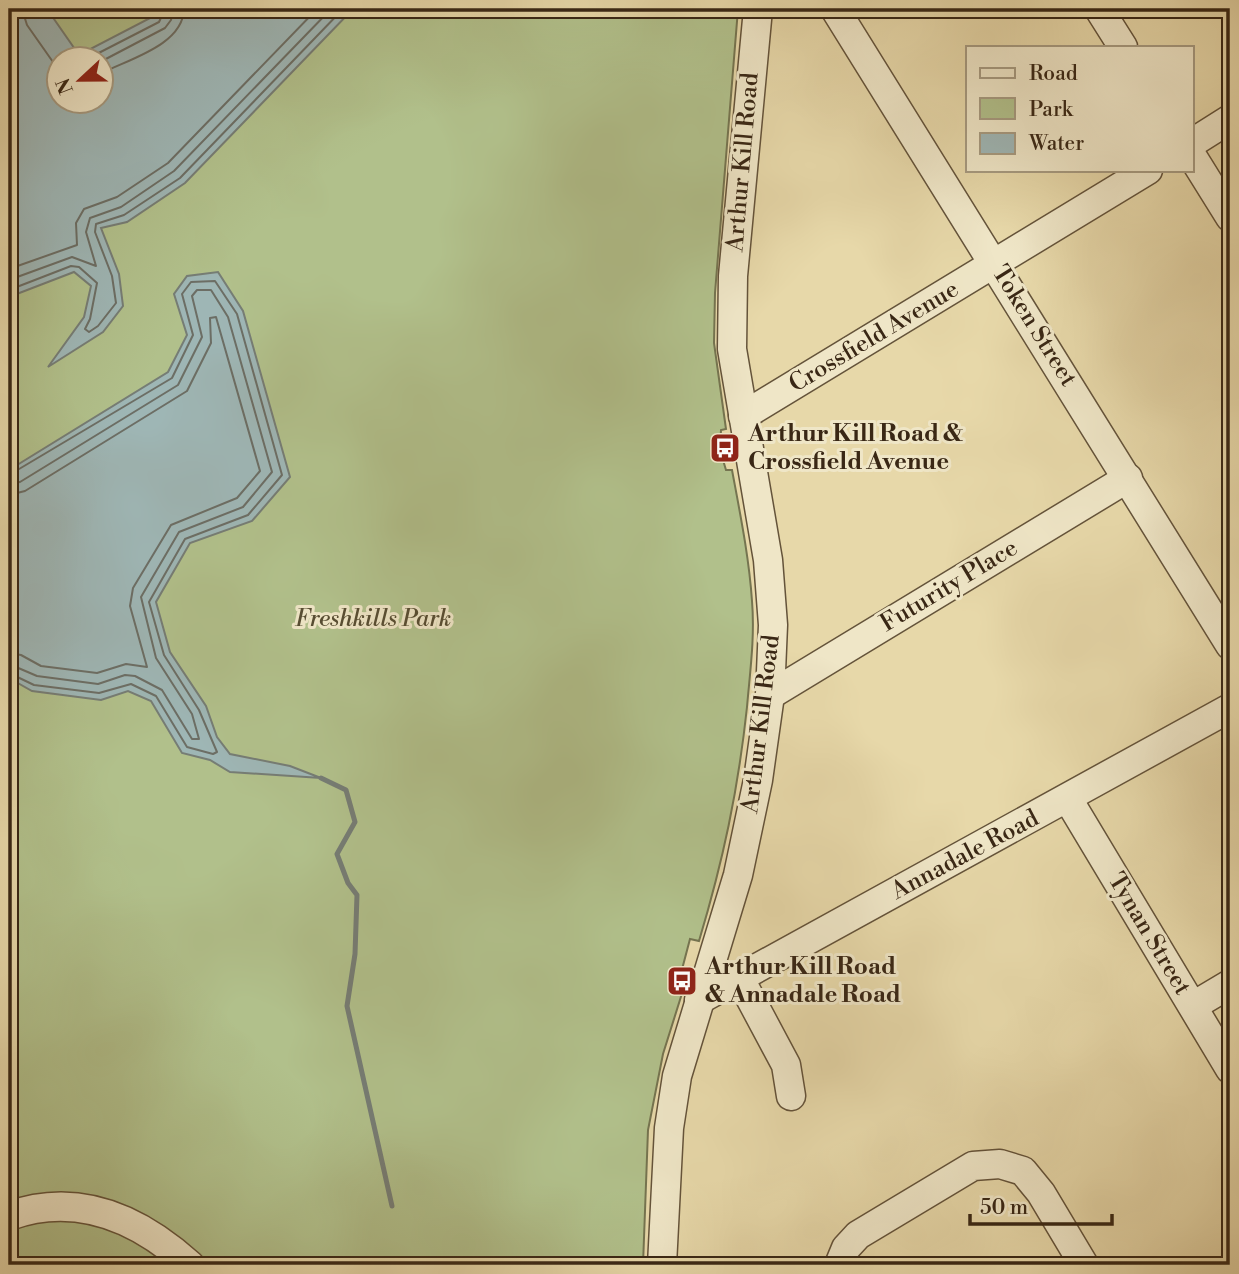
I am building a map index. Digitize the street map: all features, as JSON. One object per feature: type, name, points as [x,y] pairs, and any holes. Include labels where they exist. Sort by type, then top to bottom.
[{"type":"street","name":"Arthur Kill Road","points":[[662,1265],[669,1128],[677,1076],[738,875],[758,780],[770,695],[774,625],[768,560],[733,349],[733,276],[758,9]]},
{"type":"street","name":"Token Street","points":[[835,9],[996,264],[1230,645]]},
{"type":"street","points":[[1100,9],[1123,46]]},
{"type":"street","points":[[1194,142],[1230,119]]},
{"type":"street","points":[[1194,159],[1230,218]]},
{"type":"street","name":"Crossfield Avenue","points":[[743,416],[1145,172]]},
{"type":"street","name":"Futurity Place","points":[[770,695],[1128,478]]},
{"type":"street","name":"Annadale Road","points":[[699,1000],[1230,708]]},
{"type":"street","name":"Tynan Street","points":[[1068,799],[1230,1069]]},
{"type":"street","points":[[739,977],[786,1065],[792,1096]]},
{"type":"street","points":[[1193,1006],[1230,984]]},
{"type":"street","points":[[839,1265],[846,1248],[858,1235],[973,1166],[1000,1164],[1023,1171],[1041,1193],[1084,1265]]},
{"type":"street","points":[[9,1216],[56,1206],[103,1213],[141,1226],[190,1265]]},
{"type":"green space","name":"Freshkills Park","points":[[9,9],[738,9],[715,293],[714,343],[726,429],[721,430],[720,450],[726,470],[732,470],[749,568],[753,614],[752,654],[739,768],[729,826],[699,941],[690,939],[680,977],[684,987],[663,1054],[648,1130],[643,1265],[9,1265]]},
{"type":"water","points":[[9,9],[47,9],[73,46],[46,46],[46,116],[116,116],[116,46],[96,46],[156,15],[159,9],[353,9],[185,183],[127,222],[101,228],[119,274],[123,306],[103,332],[48,367],[84,317],[91,286],[74,272],[9,297],[9,101],[12,96]]},
{"type":"water","points":[[218,272],[243,311],[290,477],[252,521],[190,543],[156,602],[170,652],[206,706],[217,737],[230,754],[290,766],[321,778],[230,772],[210,760],[182,753],[151,701],[128,691],[101,700],[32,691],[9,678],[9,470],[168,372],[187,335],[174,294],[187,276]]},
{"type":"waterway","points":[[321,778],[346,790],[355,822],[337,854],[348,883],[357,895],[355,954],[347,1006],[392,1206]]},
{"type":"place","name":"Arthur Kill Road & Crossfield Avenue","points":[[725,448]]},
{"type":"place","name":"Arthur Kill Road & Annadale Road","points":[[682,981]]}]
